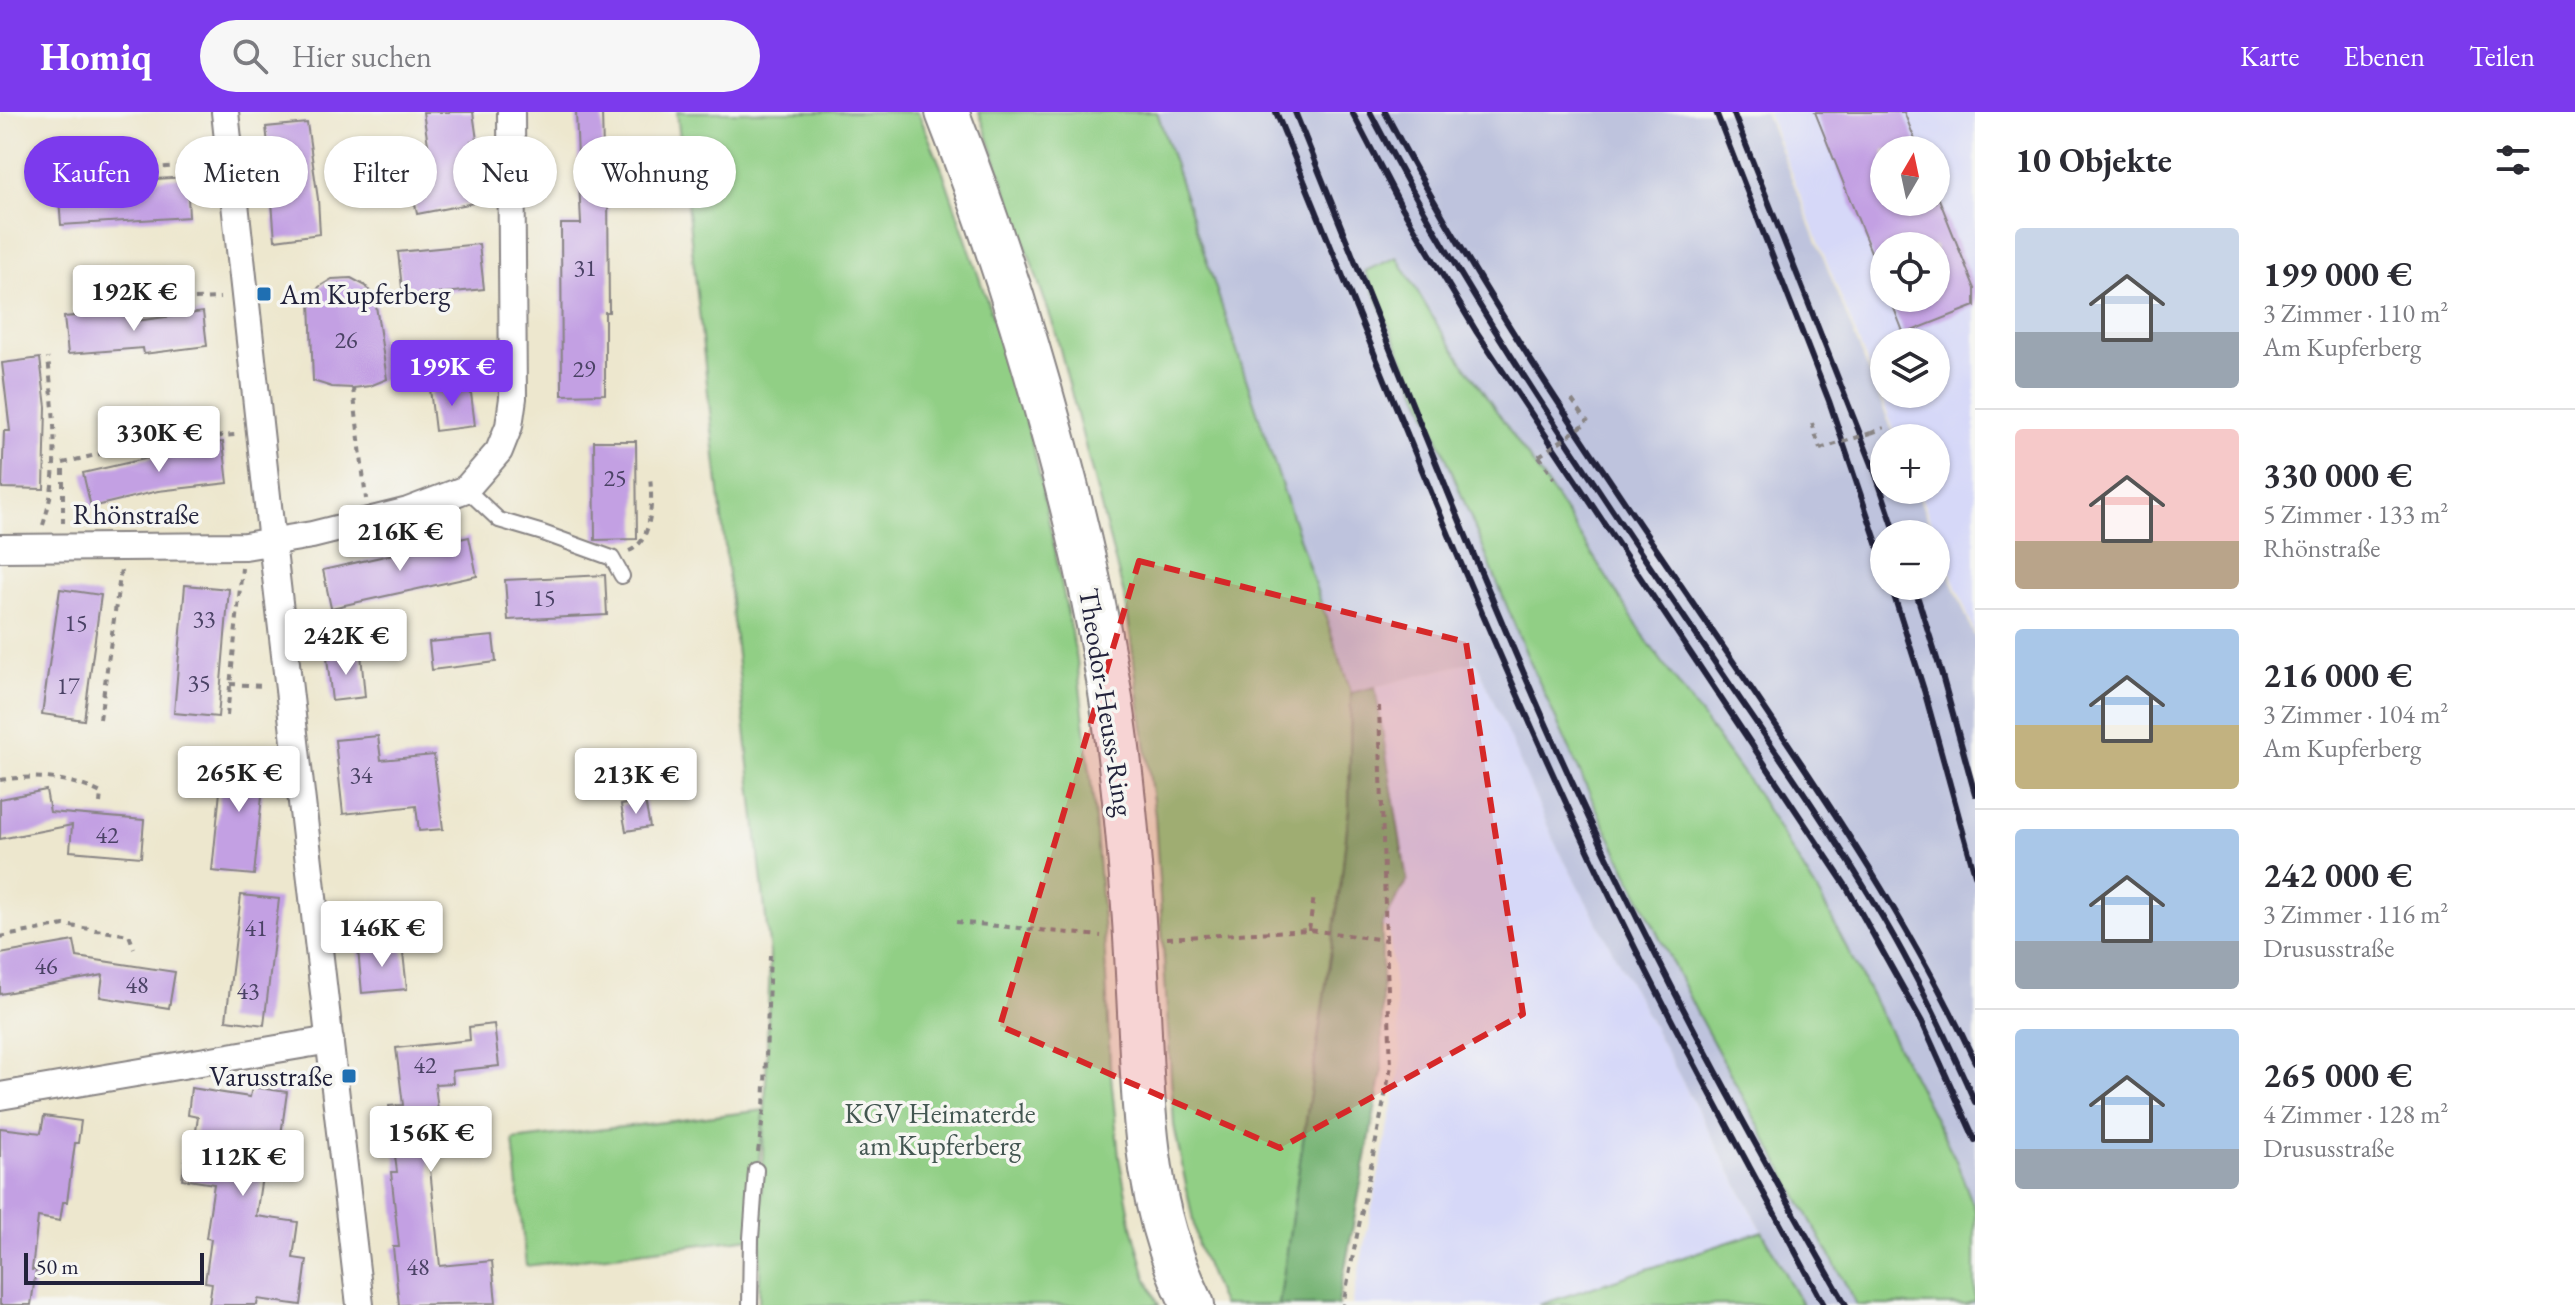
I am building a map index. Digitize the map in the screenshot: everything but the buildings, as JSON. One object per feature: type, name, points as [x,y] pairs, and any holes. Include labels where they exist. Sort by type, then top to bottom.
[{"type":"main road","name":"Theodor-Heuss-Ring","points":[[947,112],[1012,293],[1067,486],[1091,591],[1117,739],[1128,838],[1149,1166],[1162,1228],[1193,1305]]},
{"type":"street","points":[[225,112],[228,136]]},
{"type":"street","points":[[272,542],[408,511],[466,489],[499,451],[509,426],[513,398],[511,112]]},
{"type":"street","points":[[236,208],[360,1305]]},
{"type":"street","name":"Rhönstraße","points":[[0,548],[245,546],[272,542]]},
{"type":"street","points":[[0,1096],[330,1040]]},
{"type":"lane","points":[[466,489],[499,520],[612,558],[622,576]]},
{"type":"lane","points":[[750,1305],[756,1170]]},
{"type":"path","points":[[99,303],[246,297]]},
{"type":"path","points":[[37,547],[52,498],[56,438],[48,358]]},
{"type":"path","points":[[353,388],[369,521]]},
{"type":"path","points":[[1554,478],[1539,456],[1588,422],[1572,400]]},
{"type":"path","points":[[1812,423],[1820,449],[1870,433]]},
{"type":"path","points":[[63,547],[63,463],[145,443],[261,432]]},
{"type":"path","points":[[612,558],[636,548],[647,530],[650,476]]},
{"type":"path","points":[[227,716],[245,546]]},
{"type":"path","points":[[100,719],[124,547]]},
{"type":"path","points":[[230,684],[290,687]]},
{"type":"path","points":[[1343,1305],[1391,1066],[1379,706]]},
{"type":"path","points":[[0,780],[27,776],[81,783],[101,793],[100,803]]},
{"type":"path","points":[[1309,930],[1314,896]]},
{"type":"path","points":[[956,922],[1107,937]]},
{"type":"path","points":[[0,937],[64,925],[129,935],[134,948]]},
{"type":"path","points":[[1162,938],[1309,930],[1386,940]]},
{"type":"path","points":[[756,1170],[764,1110],[770,955]]},
{"type":"highlighted area","points":[[1139,561],[1466,642],[1523,1014],[1280,1148],[1000,1026]]},
{"type":"shaded area","points":[[1157,112],[1765,112],[1870,375],[1870,408],[1883,408],[1889,424],[1870,424],[1870,504],[1921,504],[1928,520],[1870,520],[1870,600],[1950,600],[1950,576],[1975,639],[1975,1305],[1802,1305],[1556,845],[1476,661],[1351,693]]},
{"type":"shaded area","points":[[1767,112],[1975,112],[1975,634],[1950,571],[1950,520],[1930,520],[1924,504],[1950,504],[1950,424],[1891,424],[1885,408],[1950,408],[1950,328],[1870,328],[1870,370]]},
{"type":"shaded area","points":[[1476,661],[1556,845],[1762,1231],[1539,1305],[1352,1305],[1402,1061],[1389,931],[1382,925],[1407,880],[1375,687]]},
{"type":"green space","name":"KGV Heimaterde am Kupferberg","points":[[677,112],[918,112],[942,169],[1017,388],[1037,463],[1077,660],[1094,807],[1110,1065],[1119,1157],[1132,1226],[1146,1277],[1159,1305],[759,1305],[764,1113],[751,1238],[526,1266],[513,1140],[765,1110],[770,955],[688,208],[736,208],[736,136],[680,136]]},
{"type":"green space","points":[[979,112],[1157,112],[1351,693],[1349,809],[1342,875],[1279,1305],[1222,1305],[1198,1246],[1174,1125],[1155,816],[1126,603],[1055,330]]},
{"type":"green space","points":[[1397,257],[1438,326],[1557,499],[1647,641],[1754,789],[1821,898],[1955,1158],[1975,1210],[1975,1302],[1966,1305],[1857,1305],[1697,1013],[1602,821],[1526,653],[1441,445],[1365,271]]},
{"type":"green space","points":[[1375,687],[1407,880],[1382,925],[1382,1073],[1338,1305],[1279,1305],[1342,875],[1349,809],[1351,693]]},
{"type":"green space","points":[[1762,1231],[1802,1305],[1539,1305]]},
{"type":"railway","points":[[1276,112],[1427,482],[1545,757],[1643,964],[1824,1305]]},
{"type":"railway","points":[[1295,112],[1487,586],[1587,814],[1693,1027],[1846,1305]]},
{"type":"railway","points":[[1352,112],[1400,204],[1476,331],[1846,886],[1922,1022],[1975,1140]]},
{"type":"railway","points":[[1370,112],[1446,250],[1529,383],[1862,883],[1920,986],[1975,1102]]},
{"type":"railway","points":[[1385,112],[1423,183],[1549,388],[1860,853],[1921,956],[1975,1062]]},
{"type":"railway","points":[[1716,112],[1829,401],[1870,523]]},
{"type":"railway","points":[[1733,112],[1891,520]]},
{"type":"railway","points":[[1895,600],[1924,690],[1975,875]]},
{"type":"railway","points":[[1918,600],[1975,794]]},
{"type":"place","name":"Am Kupferberg","points":[[264,294]]},
{"type":"place","name":"Varusstraße","points":[[349,1076]]}]
